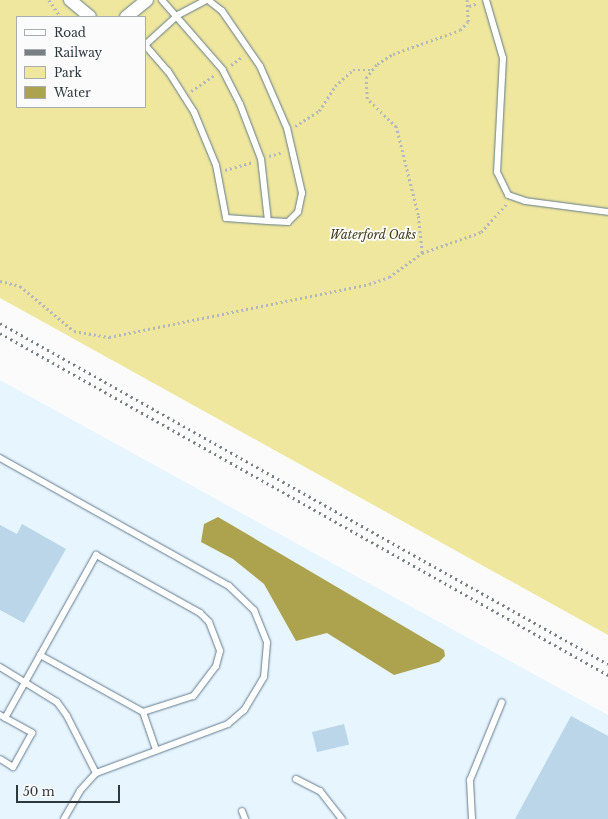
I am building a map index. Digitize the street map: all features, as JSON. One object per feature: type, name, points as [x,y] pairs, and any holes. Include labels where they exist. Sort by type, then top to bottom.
[{"type":"street","points":[[70,0],[89,16]]},
{"type":"street","points":[[127,16],[147,0]]},
{"type":"lane","points":[[162,0],[178,15],[223,70],[240,104],[261,159],[268,221]]},
{"type":"lane","points":[[146,44],[178,15],[207,0],[222,11],[260,66],[287,128],[302,193],[298,212],[288,222],[226,218],[216,166],[194,112],[168,71],[146,46]]},
{"type":"lane","points":[[486,0],[502,58],[497,172],[512,198],[608,212]]},
{"type":"lane","points":[[0,458],[230,586],[254,610],[262,627],[267,649],[264,677],[256,694],[228,724],[156,749],[96,773],[80,791],[64,819]]},
{"type":"lane","points":[[0,759],[13,767],[32,733],[2,716],[26,681],[96,555],[200,613],[209,622],[220,651],[216,666],[193,696],[143,712]]},
{"type":"lane","points":[[40,655],[143,712],[156,749]]},
{"type":"lane","points":[[0,667],[45,692],[67,716],[96,773]]},
{"type":"lane","points":[[472,819],[470,780],[502,702]]},
{"type":"lane","points":[[296,780],[320,791],[342,819]]},
{"type":"lane","points":[[242,811],[245,819]]},
{"type":"path","points":[[49,0],[60,16]]},
{"type":"path","points":[[287,128],[319,111],[335,86],[353,70],[370,70]]},
{"type":"path","points":[[422,253],[481,232],[512,198]]},
{"type":"shaded area","points":[[0,380],[608,715],[608,819],[0,819]]},
{"type":"green space","name":"Waterford Oaks","points":[[0,0],[608,0],[608,635],[0,298]]},
{"type":"water","points":[[218,517],[444,650],[445,656],[439,662],[394,675],[327,633],[296,641],[264,584],[233,559],[201,542],[204,524]]},
{"type":"building","points":[[22,524],[66,549],[24,623],[0,610],[0,525],[17,534]]},
{"type":"building","points":[[571,716],[608,736],[608,819],[515,819]]},
{"type":"building","points":[[344,724],[349,744],[317,752],[312,732]]},
{"type":"railway","points":[[0,323],[608,664]]},
{"type":"railway","points":[[0,333],[608,675]]}]
